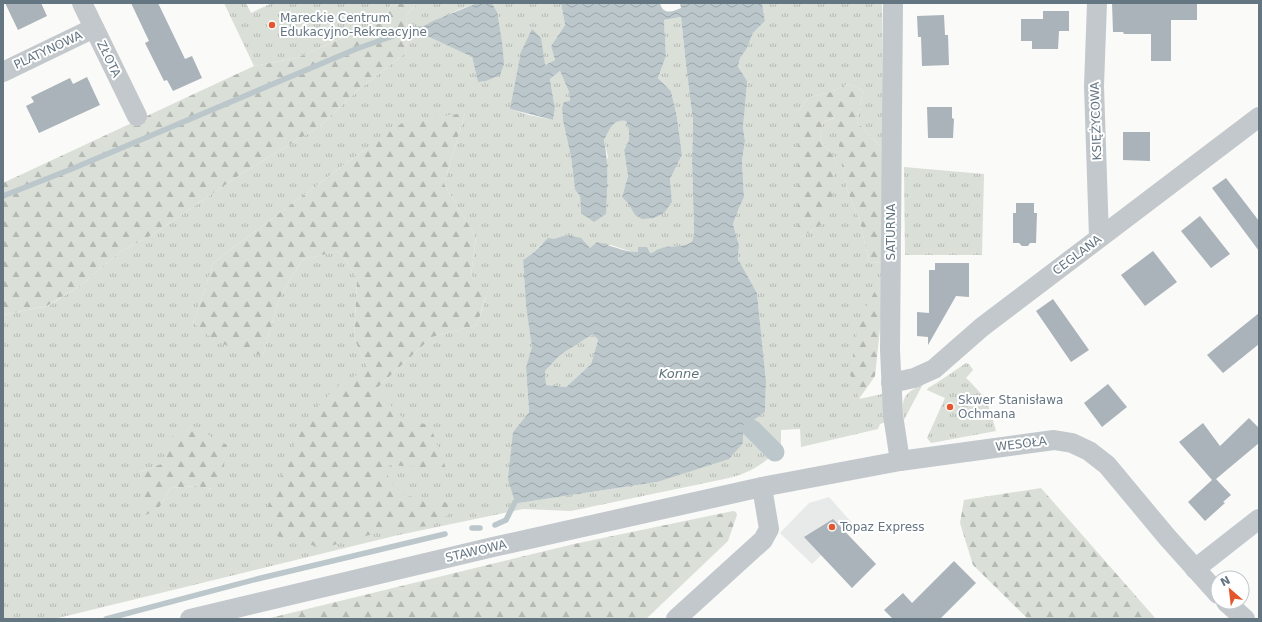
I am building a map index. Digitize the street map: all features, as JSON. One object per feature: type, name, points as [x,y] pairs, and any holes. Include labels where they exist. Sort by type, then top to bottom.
[{"type":"street","name":"ZŁOTA","points":[[82,3],[137,116]]},
{"type":"street","name":"SATURNA","points":[[893,3],[890,350],[893,415],[900,461]]},
{"type":"street","name":"KSIĘŻYCOWA","points":[[1097,3],[1094,86],[1099,238]]},
{"type":"street","name":"PLATYNOWA","points":[[3,72],[94,28]]},
{"type":"street","name":"CEGLANA","points":[[891,383],[914,378],[934,369],[982,328],[1259,117]]},
{"type":"street","name":"WESOŁA","points":[[762,487],[900,461],[1054,440],[1072,443],[1089,451],[1107,465],[1162,532],[1210,585]]},
{"type":"street","name":"STAWOWA","points":[[190,619],[493,546],[762,487]]},
{"type":"street","points":[[676,619],[763,540],[770,529],[762,487]]},
{"type":"street","points":[[1195,569],[1259,519]]},
{"type":"street","points":[[1235,610],[1245,619]]},
{"type":"shaded area","points":[[829,497],[853,524],[812,564],[780,533],[809,503]]},
{"type":"green space","points":[[224,3],[246,3],[251,13],[272,3],[392,3],[382,20],[297,58],[254,66]]},
{"type":"green space","points":[[392,3],[418,3],[406,15],[407,52],[357,91],[320,126],[244,172],[152,235],[121,251],[81,285],[47,306],[3,315],[3,183],[254,66],[297,58],[382,20]]},
{"type":"green space","points":[[418,3],[477,3],[422,27],[422,33],[472,57],[478,82],[497,12],[492,3],[561,3],[565,25],[551,46],[555,60],[545,65],[510,109],[553,120],[555,109],[550,79],[560,71],[569,92],[570,101],[562,108],[563,121],[571,157],[575,190],[580,196],[581,213],[608,157],[604,140],[614,123],[626,121],[629,131],[629,140],[624,150],[628,176],[622,197],[628,202],[635,215],[672,202],[670,179],[682,155],[677,117],[671,91],[658,78],[666,56],[664,20],[681,17],[693,121],[692,161],[694,233],[692,242],[685,247],[672,246],[654,253],[632,252],[611,245],[590,248],[566,235],[541,244],[533,253],[523,260],[526,306],[533,347],[526,367],[529,412],[513,432],[519,503],[657,482],[743,435],[746,428],[750,431],[754,426],[751,422],[765,412],[766,381],[757,293],[738,259],[739,245],[733,224],[744,197],[742,161],[745,141],[743,127],[744,107],[738,68],[740,58],[746,50],[753,33],[765,21],[762,3],[882,3],[883,149],[857,122],[863,90],[848,84],[828,93],[809,97],[798,111],[798,239],[822,224],[836,159],[820,140],[823,122],[835,118],[847,190],[860,221],[869,262],[883,263],[886,272],[859,399],[882,394],[886,422],[880,424],[878,429],[801,447],[800,429],[781,430],[781,447],[775,453],[751,470],[729,478],[571,511],[523,509],[394,536],[54,619],[3,619],[3,315],[48,306],[81,285],[121,251],[152,235],[244,172],[320,126],[357,91],[407,52],[406,15]],"holes":[[[465,113],[444,184],[476,237],[471,275],[486,297],[477,325],[432,337],[377,388],[354,338],[357,278],[346,260],[338,251],[302,260],[279,299],[263,355],[193,323],[214,262],[364,150]],[[165,456],[213,489],[196,486],[171,488],[157,511],[142,491],[140,472],[165,463]]]},
{"type":"green space","points":[[848,84],[863,90],[857,122],[883,149],[883,263],[869,262],[860,221],[847,190],[834,118],[823,122],[820,140],[836,159],[832,196],[822,224],[798,239],[798,111],[809,97],[828,93]]},
{"type":"green space","points":[[465,113],[444,184],[476,237],[471,275],[486,296],[477,325],[432,337],[377,388],[397,413],[406,420],[430,425],[448,474],[416,467],[389,465],[387,474],[394,489],[407,496],[445,502],[455,509],[445,517],[428,526],[387,530],[323,548],[277,536],[267,508],[288,463],[303,425],[326,397],[341,383],[368,369],[354,338],[357,278],[346,260],[338,251],[302,260],[279,299],[263,355],[239,352],[209,336],[193,323],[214,262],[405,121]]},
{"type":"green space","points":[[904,167],[984,174],[982,255],[905,255]]},
{"type":"green space","points":[[886,272],[875,376],[859,399],[850,374],[859,319]]},
{"type":"green space","points":[[593,334],[598,340],[591,364],[566,387],[546,385],[545,371],[560,355]]},
{"type":"green space","points":[[966,363],[969,364],[973,370],[966,378],[983,396],[989,408],[996,431],[931,443],[927,438],[945,398],[927,390]]},
{"type":"green space","points":[[923,384],[904,420],[903,402],[907,394]]},
{"type":"green space","points":[[181,427],[198,429],[227,445],[223,471],[213,489],[196,486],[171,488],[157,511],[142,516],[140,472],[164,463],[164,446]]},
{"type":"green space","points":[[1041,488],[1156,619],[1028,619],[973,565],[960,523],[964,500]]},
{"type":"green space","points":[[733,511],[736,512],[737,515],[728,541],[646,619],[266,619],[574,544]]},
{"type":"water","points":[[477,3],[492,3],[497,12],[504,64],[500,75],[486,81],[478,82],[472,57],[421,33],[422,27],[433,21]]},
{"type":"water","name":"Konne","points":[[561,3],[660,3],[661,7],[668,12],[681,8],[680,3],[762,3],[765,21],[753,33],[746,50],[740,58],[738,67],[747,81],[743,127],[745,141],[742,161],[744,197],[733,224],[739,245],[738,259],[757,293],[766,381],[765,412],[751,422],[754,426],[750,431],[746,428],[743,435],[743,443],[729,459],[657,482],[519,503],[515,502],[508,479],[513,432],[529,412],[526,367],[532,347],[526,306],[523,260],[533,253],[548,238],[554,239],[566,235],[581,238],[590,248],[597,242],[634,252],[638,252],[638,247],[647,247],[650,253],[653,253],[658,249],[688,244],[692,242],[694,233],[692,161],[693,121],[681,17],[664,20],[666,56],[658,78],[671,91],[677,117],[682,155],[670,179],[672,202],[664,213],[654,218],[642,219],[635,215],[628,203],[622,197],[628,176],[624,150],[629,140],[629,131],[626,121],[614,123],[604,140],[607,168],[606,214],[594,222],[581,213],[580,196],[575,190],[571,157],[563,121],[562,108],[564,102],[570,101],[569,92],[560,71],[550,79],[555,109],[553,120],[510,109],[521,52],[532,29],[541,38],[545,65],[555,60],[551,46],[565,25]],"holes":[[[593,334],[598,340],[591,364],[566,387],[546,385],[545,371],[560,355]]]},
{"type":"building","points":[[5,3],[41,3],[47,16],[18,30]]},
{"type":"building","points":[[131,3],[158,3],[185,59],[192,56],[202,78],[173,91],[167,80],[164,81],[145,43],[149,41]]},
{"type":"building","points":[[1112,3],[1197,3],[1197,20],[1171,20],[1171,61],[1151,61],[1151,34],[1124,34],[1123,32],[1113,32]]},
{"type":"building","points":[[1043,11],[1069,11],[1069,31],[1059,31],[1058,49],[1032,49],[1032,41],[1021,41],[1021,19],[1043,19]]},
{"type":"building","points":[[944,15],[945,35],[948,35],[949,65],[922,66],[921,37],[918,37],[917,16]]},
{"type":"building","points":[[87,77],[100,105],[39,133],[26,106],[34,102],[31,97],[70,78],[73,84]]},
{"type":"building","points":[[927,107],[952,107],[952,118],[954,119],[953,138],[928,138]]},
{"type":"building","points":[[1123,132],[1150,132],[1150,161],[1123,160]]},
{"type":"building","points":[[1226,178],[1259,221],[1259,251],[1212,188]]},
{"type":"building","points":[[1016,203],[1034,203],[1034,213],[1037,213],[1036,243],[1030,243],[1028,246],[1022,246],[1019,243],[1013,243],[1013,213],[1016,213]]},
{"type":"building","points":[[1200,216],[1230,254],[1211,268],[1181,231]]},
{"type":"building","points":[[1153,251],[1177,282],[1145,306],[1121,275]]},
{"type":"building","points":[[935,263],[969,263],[969,297],[956,296],[928,345],[928,337],[917,336],[917,312],[929,313],[929,270],[935,270]]},
{"type":"building","points":[[1053,299],[1089,350],[1071,362],[1036,311]]},
{"type":"building","points":[[1259,313],[1259,344],[1223,373],[1207,355]]},
{"type":"building","points":[[1108,384],[1127,407],[1102,427],[1084,403]]},
{"type":"building","points":[[1249,418],[1259,428],[1259,443],[1216,479],[1231,495],[1223,502],[1225,503],[1205,521],[1188,502],[1212,480],[1179,442],[1203,423],[1220,446]]},
{"type":"building","points":[[833,519],[876,564],[852,588],[804,537]]},
{"type":"building","points":[[954,561],[976,583],[940,619],[893,619],[884,610],[903,593],[912,603]]},
{"type":"waterway","points":[[3,196],[74,168],[356,49],[413,29],[421,29]]},
{"type":"waterway","points":[[752,429],[775,452]]},
{"type":"waterway","points":[[495,525],[506,520],[515,502]]},
{"type":"waterway","points":[[472,528],[480,528]]},
{"type":"waterway","points":[[106,619],[257,579],[445,534]]},
{"type":"place","name":"Mareckie Centrum Edukacyjno-Rekreacyjne","points":[[272,25]]},
{"type":"place","name":"Skwer Stanisława Ochmana","points":[[950,407]]},
{"type":"place","name":"Topaz Express","points":[[832,527]]}]
